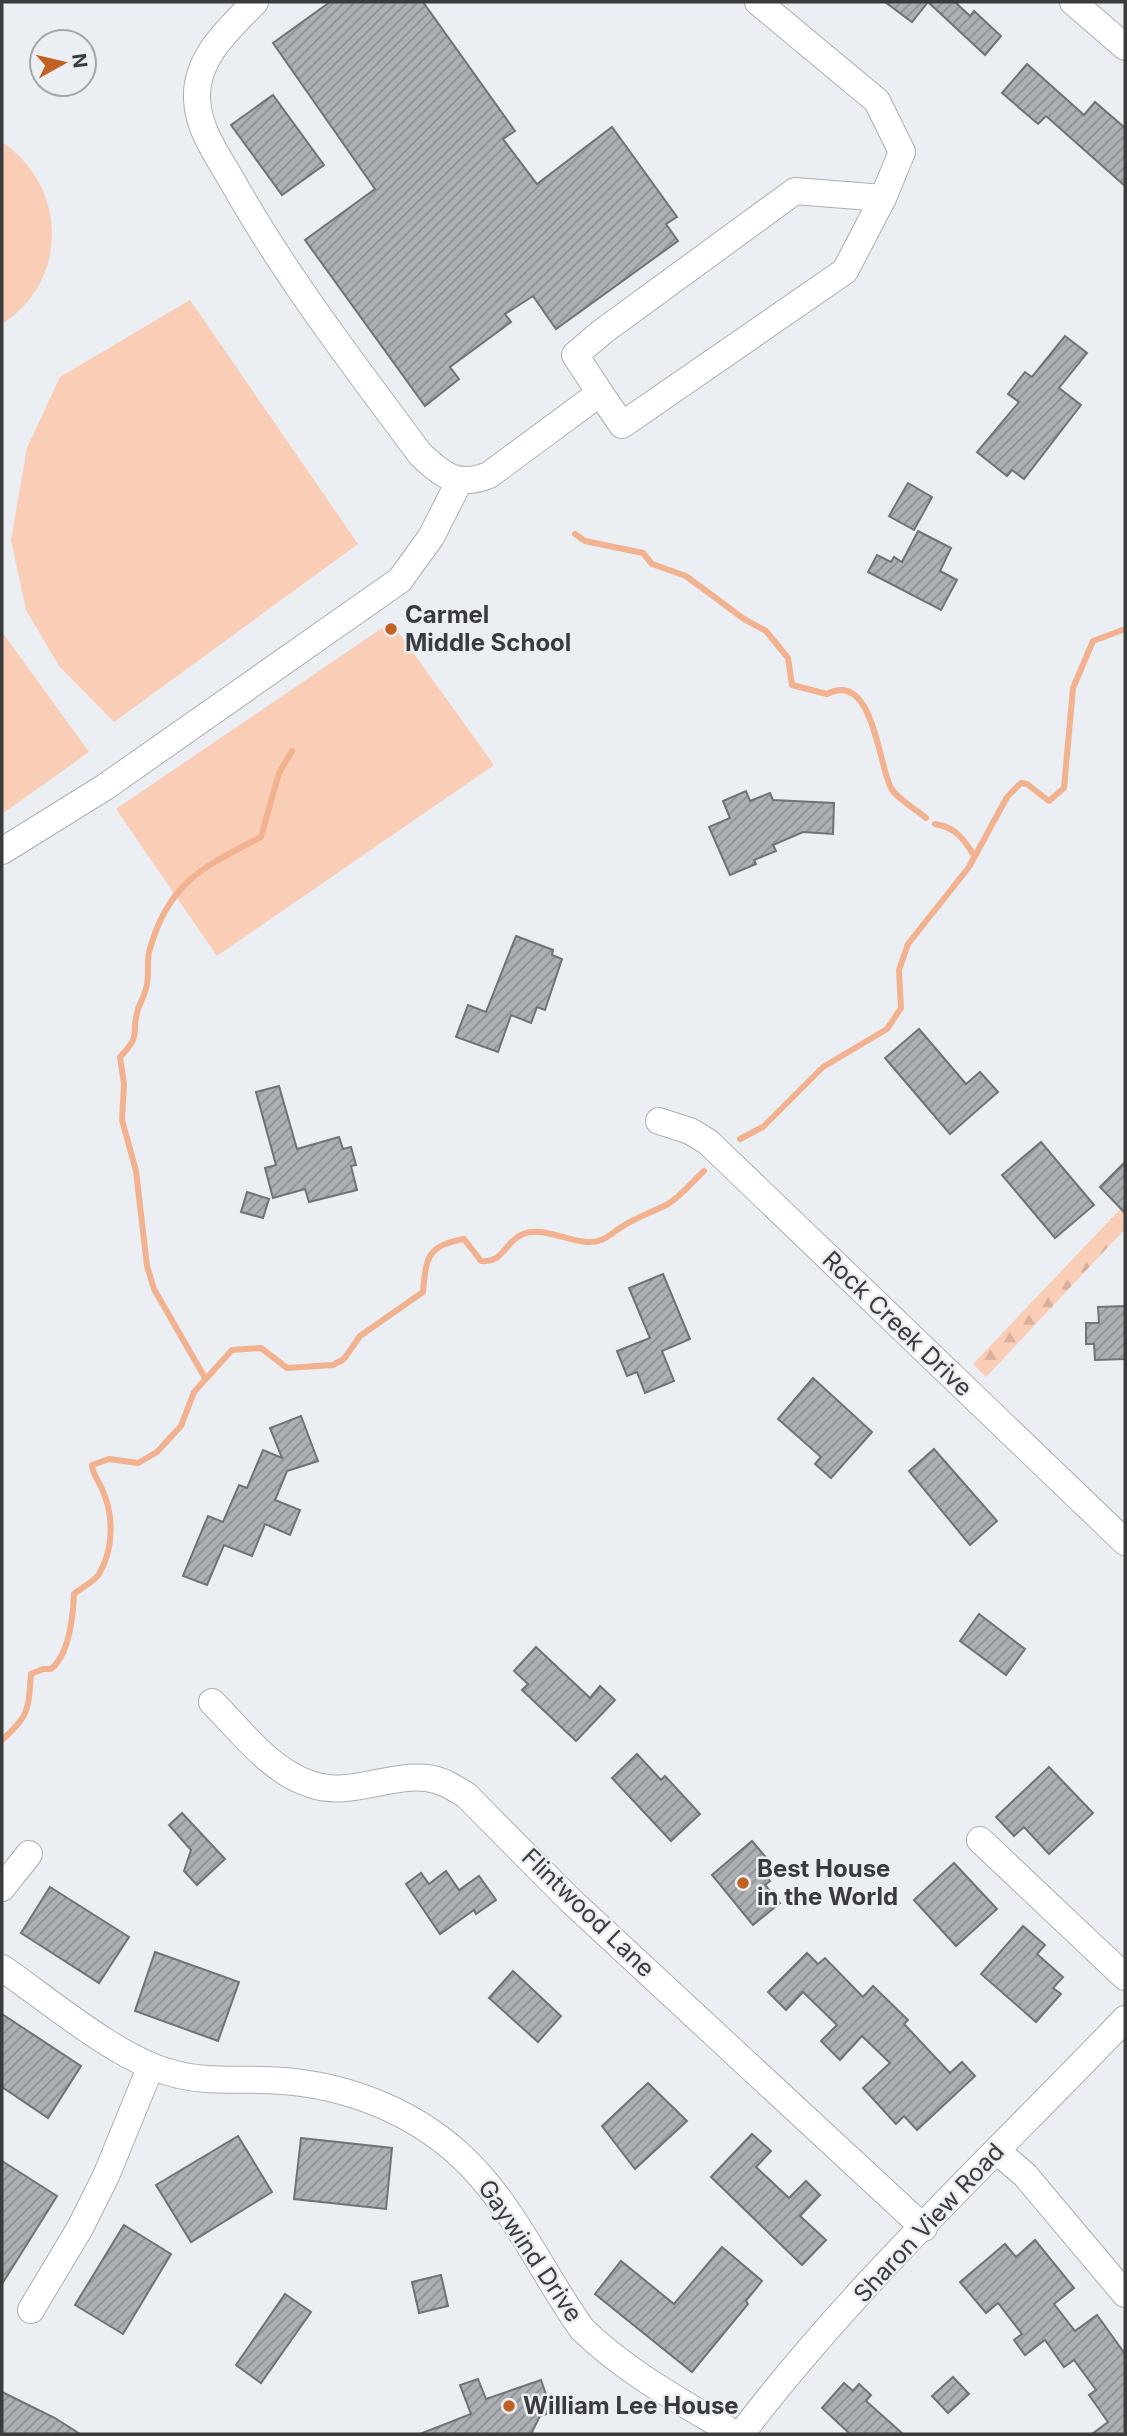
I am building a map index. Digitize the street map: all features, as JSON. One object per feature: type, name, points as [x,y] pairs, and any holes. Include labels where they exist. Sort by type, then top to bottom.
[{"type":"street","points":[[255,2],[218,41],[200,70],[197,99],[204,131],[271,250],[420,454],[441,474],[459,482],[475,481],[489,475],[600,393]]},
{"type":"street","points":[[1073,2],[1125,47]]},
{"type":"street","points":[[762,3],[877,101],[902,152],[883,198],[845,271],[622,425],[575,355],[602,332],[795,191],[883,198]]},
{"type":"street","points":[[2,851],[105,787],[400,580],[431,537],[459,482]]},
{"type":"street","name":"Rock Creek Drive","points":[[659,1121],[690,1131],[708,1142],[1125,1542]]},
{"type":"street","name":"Flintwood Lane","points":[[212,1702],[284,1772],[309,1784],[346,1789],[426,1778],[447,1783],[466,1795],[569,1899],[924,2228]]},
{"type":"street","points":[[980,1840],[1125,1977]]},
{"type":"street","points":[[2,1888],[29,1854]]},
{"type":"street","name":"Gaywind Drive","points":[[2,1968],[131,2057],[151,2066],[180,2076],[214,2082],[301,2082],[341,2090],[397,2112],[430,2131],[461,2155],[484,2180],[558,2296],[582,2329],[603,2350],[646,2381],[736,2434]]},
{"type":"street","name":"Sharon View Road","points":[[741,2434],[778,2385],[1125,2019]]},
{"type":"street","points":[[31,2310],[80,2228],[106,2176],[151,2066]]},
{"type":"street","points":[[997,2151],[1026,2175],[1125,2294]]},
{"type":"green space","points":[[2,142],[23,161],[39,183],[48,207],[52,233],[49,259],[40,283],[24,305],[2,324]]},
{"type":"green space","points":[[190,300],[358,544],[114,722],[59,666],[26,610],[11,540],[27,448],[60,377]]},
{"type":"green space","points":[[391,622],[494,765],[217,956],[116,809]]},
{"type":"green space","points":[[2,632],[89,752],[2,814]]},
{"type":"green space","points":[[1125,1204],[1125,1229],[986,1377],[973,1364]]},
{"type":"building","points":[[330,2],[423,2],[515,131],[503,139],[537,184],[612,127],[677,217],[666,224],[678,241],[556,329],[533,296],[505,314],[511,322],[450,367],[459,379],[425,406],[305,240],[375,189],[273,43]]},
{"type":"building","points":[[885,2],[928,2],[912,22]]},
{"type":"building","points":[[928,2],[955,2],[970,16],[974,11],[1001,36],[985,55]]},
{"type":"building","points":[[1027,64],[1084,115],[1095,102],[1125,128],[1125,186],[1046,116],[1038,124],[1002,93]]},
{"type":"building","points":[[273,95],[324,165],[282,195],[231,125]]},
{"type":"building","points":[[1065,336],[1087,353],[1059,388],[1081,405],[1024,479],[1012,470],[1007,476],[977,452],[1019,402],[1008,394],[1025,372],[1032,377]]},
{"type":"building","points":[[908,483],[932,497],[914,530],[889,516]]},
{"type":"building","points":[[918,531],[951,548],[940,571],[957,580],[941,610],[868,572],[877,555],[891,562],[894,557],[902,562]]},
{"type":"building","points":[[746,791],[750,801],[770,793],[773,800],[834,803],[833,834],[803,832],[773,845],[776,851],[754,860],[756,864],[730,875],[709,827],[730,818],[723,801]]},
{"type":"building","points":[[516,936],[553,950],[552,955],[562,959],[545,1010],[537,1007],[531,1023],[511,1015],[498,1052],[456,1037],[468,1005],[486,1012]]},
{"type":"building","points":[[919,1029],[966,1084],[980,1072],[998,1092],[950,1134],[885,1058]]},
{"type":"building","points":[[279,1086],[297,1149],[339,1137],[343,1149],[351,1147],[356,1165],[351,1166],[357,1190],[309,1202],[305,1189],[273,1198],[265,1168],[276,1165],[256,1092]]},
{"type":"building","points":[[1041,1142],[1094,1205],[1055,1238],[1002,1175]]},
{"type":"building","points":[[1125,1162],[1125,1213],[1100,1187]]},
{"type":"building","points":[[247,1192],[269,1199],[263,1218],[241,1212]]},
{"type":"building","points":[[663,1274],[690,1339],[662,1351],[674,1381],[645,1393],[637,1372],[627,1376],[617,1351],[650,1338],[629,1288]]},
{"type":"building","points":[[1125,1306],[1125,1359],[1095,1360],[1094,1344],[1086,1344],[1086,1323],[1099,1323],[1098,1307]]},
{"type":"building","points":[[813,1378],[872,1432],[831,1478],[815,1464],[821,1457],[778,1419]]},
{"type":"building","points":[[301,1416],[318,1461],[287,1471],[275,1500],[300,1510],[290,1535],[265,1524],[252,1556],[224,1545],[207,1585],[183,1576],[208,1516],[223,1522],[239,1485],[247,1488],[263,1450],[282,1458],[270,1428]]},
{"type":"building","points":[[934,1449],[997,1521],[970,1545],[909,1471]]},
{"type":"building","points":[[979,1614],[1025,1649],[1006,1675],[960,1641]]},
{"type":"building","points":[[536,1647],[590,1698],[600,1686],[615,1700],[576,1741],[522,1690],[528,1684],[514,1671]]},
{"type":"building","points":[[637,1754],[661,1780],[665,1776],[700,1814],[671,1841],[612,1778]]},
{"type":"building","points":[[1049,1767],[1093,1813],[1049,1854],[1024,1827],[1014,1836],[996,1817]]},
{"type":"building","points":[[182,1813],[225,1859],[197,1885],[184,1871],[191,1850],[169,1825]]},
{"type":"building","name":"Best House in the World","points":[[752,1841],[769,1861],[760,1868],[770,1881],[765,1885],[780,1903],[753,1925],[712,1875]]},
{"type":"building","points":[[954,1863],[997,1909],[956,1946],[914,1900]]},
{"type":"building","points":[[446,1871],[459,1890],[479,1876],[496,1900],[476,1914],[474,1910],[440,1934],[406,1884],[421,1873],[429,1884]]},
{"type":"building","points":[[50,1887],[129,1937],[99,1983],[21,1933]]},
{"type":"building","points":[[1023,1926],[1045,1945],[1037,1954],[1063,1977],[1053,1988],[1061,1994],[1036,2022],[981,1974]]},
{"type":"building","points":[[155,1952],[239,1982],[218,2041],[135,2011]]},
{"type":"building","points":[[807,1953],[818,1964],[825,1958],[863,1997],[873,1986],[908,2020],[904,2024],[950,2073],[962,2062],[975,2076],[917,2130],[904,2116],[896,2124],[863,2088],[890,2063],[862,2036],[840,2060],[821,2041],[837,2025],[803,1992],[786,2010],[768,1992]]},
{"type":"building","points":[[513,1971],[561,2016],[538,2042],[489,1998]]},
{"type":"building","points":[[2,2014],[81,2066],[48,2118],[2,2087]]},
{"type":"building","points":[[648,2083],[687,2121],[635,2169],[602,2126]]},
{"type":"building","points":[[752,2134],[771,2151],[756,2167],[789,2198],[806,2181],[820,2195],[800,2216],[826,2240],[802,2265],[711,2177]]},
{"type":"building","points":[[238,2136],[272,2192],[191,2242],[156,2185]]},
{"type":"building","points":[[301,2138],[392,2148],[386,2209],[294,2199]]},
{"type":"building","points":[[2,2161],[57,2196],[2,2284]]},
{"type":"building","points":[[124,2225],[171,2254],[123,2334],[75,2305]]},
{"type":"building","points":[[1035,2240],[1074,2288],[1054,2304],[1075,2331],[1097,2315],[1125,2354],[1125,2434],[1092,2434],[1108,2422],[1089,2395],[1096,2390],[1074,2360],[1064,2367],[1045,2340],[1025,2355],[1014,2340],[1022,2334],[998,2303],[986,2313],[960,2282],[1005,2244],[1016,2257]]},
{"type":"building","points":[[722,2247],[762,2281],[746,2301],[748,2304],[692,2372],[595,2294],[621,2261],[674,2304]]},
{"type":"building","points":[[441,2275],[448,2306],[419,2313],[412,2282]]},
{"type":"building","points":[[285,2294],[311,2312],[261,2383],[236,2365]]},
{"type":"building","points":[[953,2377],[969,2394],[948,2413],[932,2396]]},
{"type":"building","name":"William Lee House","points":[[478,2379],[486,2399],[541,2380],[552,2412],[540,2416],[531,2434],[420,2434],[471,2414],[460,2385]]},
{"type":"building","points":[[844,2383],[853,2391],[859,2384],[871,2395],[866,2401],[903,2434],[850,2434],[822,2408]]},
{"type":"building","points":[[2,2392],[55,2418],[80,2434],[2,2434]]},
{"type":"waterway","points":[[575,534],[585,541],[643,553],[652,564],[686,576],[744,619],[766,631],[788,658],[792,685],[827,694],[842,690],[854,695],[864,706],[871,721],[890,786],[901,799],[926,818]]},
{"type":"waterway","points":[[740,1139],[763,1127],[823,1067],[887,1029],[901,1008],[899,970],[908,944],[969,867],[1007,797],[1021,783],[1027,784],[1049,801],[1064,788],[1073,688],[1093,641],[1125,629]]},
{"type":"waterway","points":[[205,1378],[154,1289],[147,1266],[136,1171],[122,1120],[124,1084],[120,1057],[134,1038],[138,1009],[148,976],[149,952],[166,909],[190,880],[221,858],[261,837],[279,773],[292,751]]},
{"type":"waterway","points":[[935,824],[958,834],[973,854]]},
{"type":"waterway","points":[[2,1740],[23,1718],[31,1674],[51,1669],[62,1654],[71,1624],[74,1594],[97,1577],[104,1564],[110,1543],[109,1510],[92,1465],[109,1459],[138,1463],[157,1452],[181,1426],[194,1392],[232,1350],[261,1348],[287,1368],[333,1365],[344,1359],[360,1336],[423,1292],[428,1262],[431,1255],[442,1245],[464,1239],[481,1261],[489,1261],[495,1259],[517,1238],[530,1232],[587,1242],[597,1241],[668,1204],[704,1171]]},
{"type":"place","name":"Carmel Middle School","points":[[391,629]]},
{"type":"place","name":"Best House in the World","points":[[743,1883]]},
{"type":"place","name":"William Lee House","points":[[509,2406]]}]
